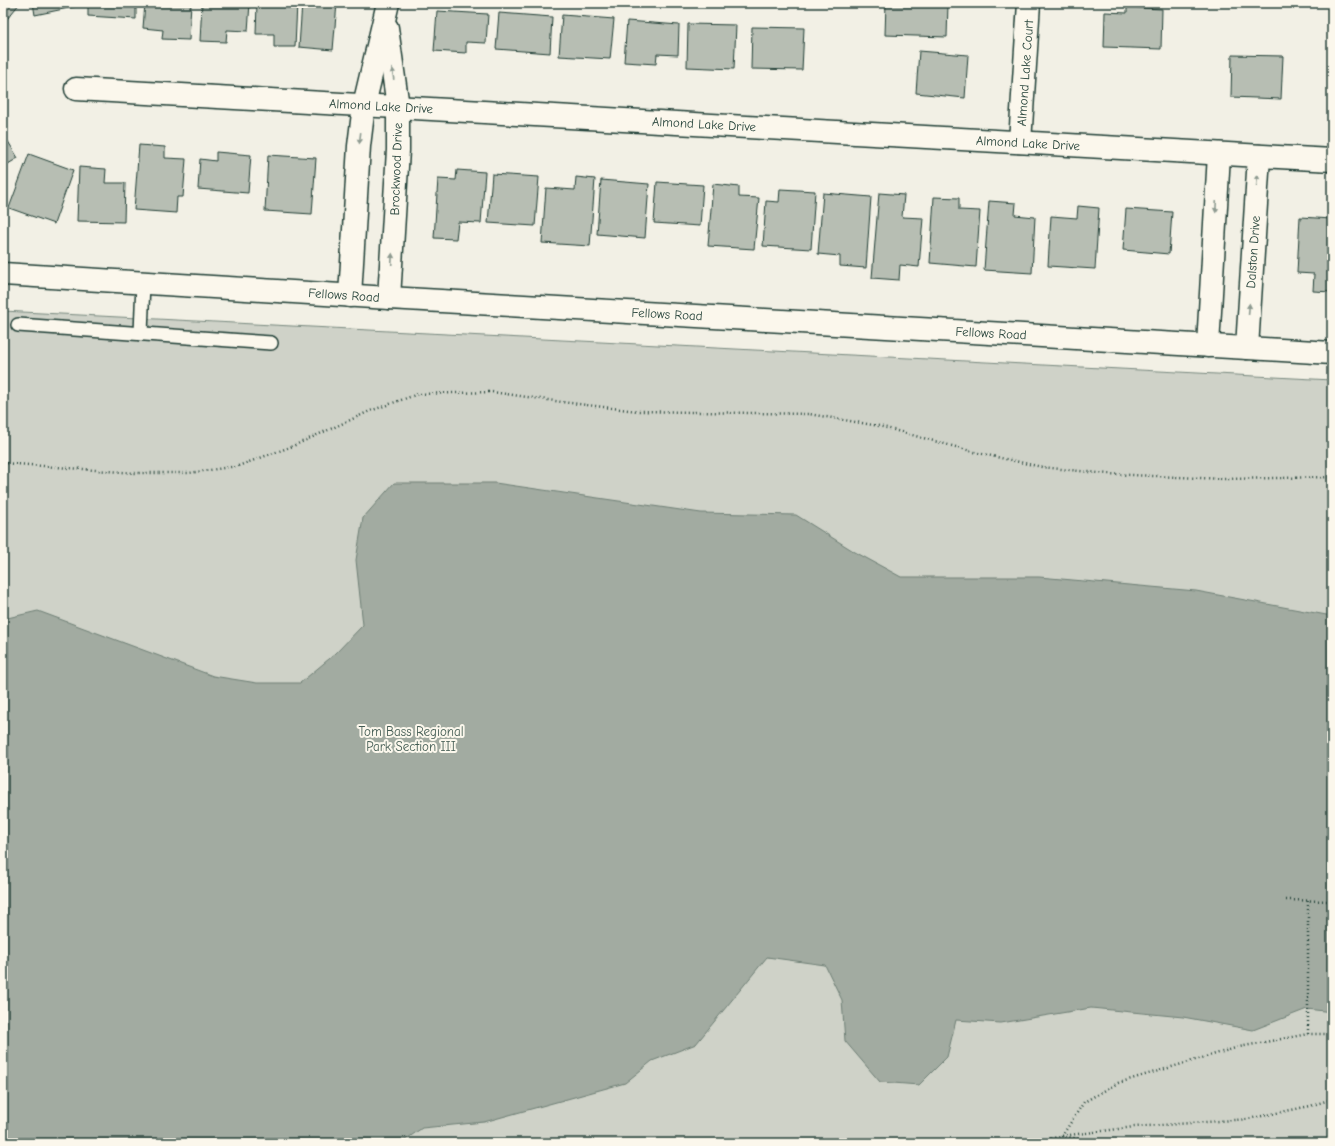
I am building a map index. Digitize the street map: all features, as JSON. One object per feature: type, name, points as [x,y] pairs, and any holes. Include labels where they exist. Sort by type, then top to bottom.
[{"type":"street","name":"Almond Lake Court","points":[[1020,142],[1029,3]]},
{"type":"street","name":"Brockwood Drive","points":[[350,296],[359,146],[364,106],[387,10]]},
{"type":"street","name":"Brockwood Drive","points":[[387,10],[398,107],[398,150],[389,298]]},
{"type":"street","name":"Almond Lake Drive","points":[[76,89],[1332,160]]},
{"type":"street","points":[[1208,346],[1219,154]]},
{"type":"street","name":"Dalston Drive","points":[[1247,348],[1259,156]]},
{"type":"street","name":"Fellows Road","points":[[3,274],[350,296],[1332,353]]},
{"type":"lane","points":[[141,334],[143,282]]},
{"type":"lane","points":[[18,325],[271,343]]},
{"type":"path","points":[[3,463],[135,472],[189,473],[238,466],[293,446],[370,412],[418,394],[492,392],[637,411],[808,414],[879,426],[1042,467],[1108,474],[1224,479],[1332,477]]},
{"type":"path","points":[[1286,900],[1330,901]]},
{"type":"path","points":[[1308,901],[1308,1034]]},
{"type":"path","points":[[1062,1136],[1084,1102],[1118,1083],[1239,1047],[1308,1034],[1332,1034]]},
{"type":"path","points":[[1031,1143],[1062,1136],[1134,1127],[1248,1119],[1310,1106],[1332,1099]]},
{"type":"path","points":[[1062,1136],[1102,1143]]},
{"type":"green space","name":"Tom Bass Regional Park Section III","points":[[3,311],[1332,380],[1332,1143],[3,1143]]},
{"type":"shaded area","name":"Tom Bass Regional Park Section III","points":[[394,483],[495,483],[701,513],[796,515],[855,552],[901,577],[1039,577],[1196,591],[1332,616],[1332,1012],[1307,1009],[1253,1030],[1183,1017],[1091,1008],[1001,1023],[956,1020],[947,1057],[919,1085],[880,1082],[845,1041],[842,1000],[825,965],[767,957],[696,1044],[652,1061],[625,1083],[484,1122],[422,1128],[401,1143],[3,1143],[3,619],[38,611],[213,676],[257,683],[300,683],[335,654],[363,625],[356,560],[363,518]]},
{"type":"building","points":[[3,3],[20,3],[3,24]]},
{"type":"building","points":[[33,3],[77,3],[78,6],[35,15]]},
{"type":"building","points":[[88,3],[136,3],[136,19],[88,16]]},
{"type":"building","points":[[145,3],[191,3],[189,40],[162,39],[163,30],[143,28]]},
{"type":"building","points":[[202,3],[250,3],[248,31],[227,30],[226,42],[200,41]]},
{"type":"building","points":[[257,3],[297,3],[295,47],[274,47],[274,34],[256,34]]},
{"type":"building","points":[[302,3],[337,3],[333,50],[299,47]]},
{"type":"building","points":[[886,3],[948,4],[947,37],[885,35]]},
{"type":"building","points":[[1127,7],[1162,9],[1161,49],[1104,47],[1105,12],[1127,13]]},
{"type":"building","points":[[437,11],[488,14],[486,43],[466,42],[466,53],[434,51]]},
{"type":"building","points":[[499,13],[552,17],[550,53],[496,49]]},
{"type":"building","points":[[562,15],[614,19],[610,59],[559,56]]},
{"type":"building","points":[[627,21],[679,25],[678,55],[657,54],[656,64],[624,62]]},
{"type":"building","points":[[688,24],[736,25],[734,69],[687,67]]},
{"type":"building","points":[[752,27],[804,28],[802,70],[751,69]]},
{"type":"building","points":[[919,51],[968,55],[965,98],[916,93]]},
{"type":"building","points":[[1232,55],[1283,56],[1281,99],[1231,97]]},
{"type":"building","points":[[3,133],[18,158],[3,167]]},
{"type":"building","points":[[139,145],[165,147],[165,158],[186,159],[183,197],[177,197],[176,213],[134,210]]},
{"type":"building","points":[[216,152],[251,155],[248,193],[198,189],[200,159],[216,161]]},
{"type":"building","points":[[29,154],[73,170],[54,224],[9,208]]},
{"type":"building","points":[[268,155],[316,158],[312,214],[265,211]]},
{"type":"building","points":[[79,167],[106,169],[105,183],[125,183],[124,222],[77,221]]},
{"type":"building","points":[[457,170],[485,172],[481,223],[458,222],[456,239],[434,238],[438,179],[456,180]]},
{"type":"building","points":[[492,174],[539,177],[535,226],[488,223]]},
{"type":"building","points":[[576,177],[595,179],[590,246],[542,243],[546,188],[575,190]]},
{"type":"building","points":[[601,180],[649,184],[645,238],[597,234]]},
{"type":"building","points":[[657,182],[703,185],[700,226],[654,223]]},
{"type":"building","points":[[713,184],[739,187],[739,197],[759,198],[754,249],[708,246]]},
{"type":"building","points":[[780,189],[815,191],[811,249],[763,246],[766,201],[779,202]]},
{"type":"building","points":[[823,193],[871,197],[866,268],[840,266],[840,256],[818,254]]},
{"type":"building","points":[[879,193],[904,195],[902,217],[923,218],[919,267],[900,265],[899,280],[872,278]]},
{"type":"building","points":[[934,197],[959,198],[959,210],[980,211],[976,267],[930,263]]},
{"type":"building","points":[[989,201],[1016,203],[1015,215],[1035,217],[1032,273],[984,270]]},
{"type":"building","points":[[1078,206],[1099,208],[1095,269],[1048,266],[1051,216],[1077,218]]},
{"type":"building","points":[[1126,209],[1172,212],[1169,254],[1123,250]]},
{"type":"building","points":[[1300,217],[1332,219],[1332,292],[1313,291],[1314,274],[1297,273]]}]
